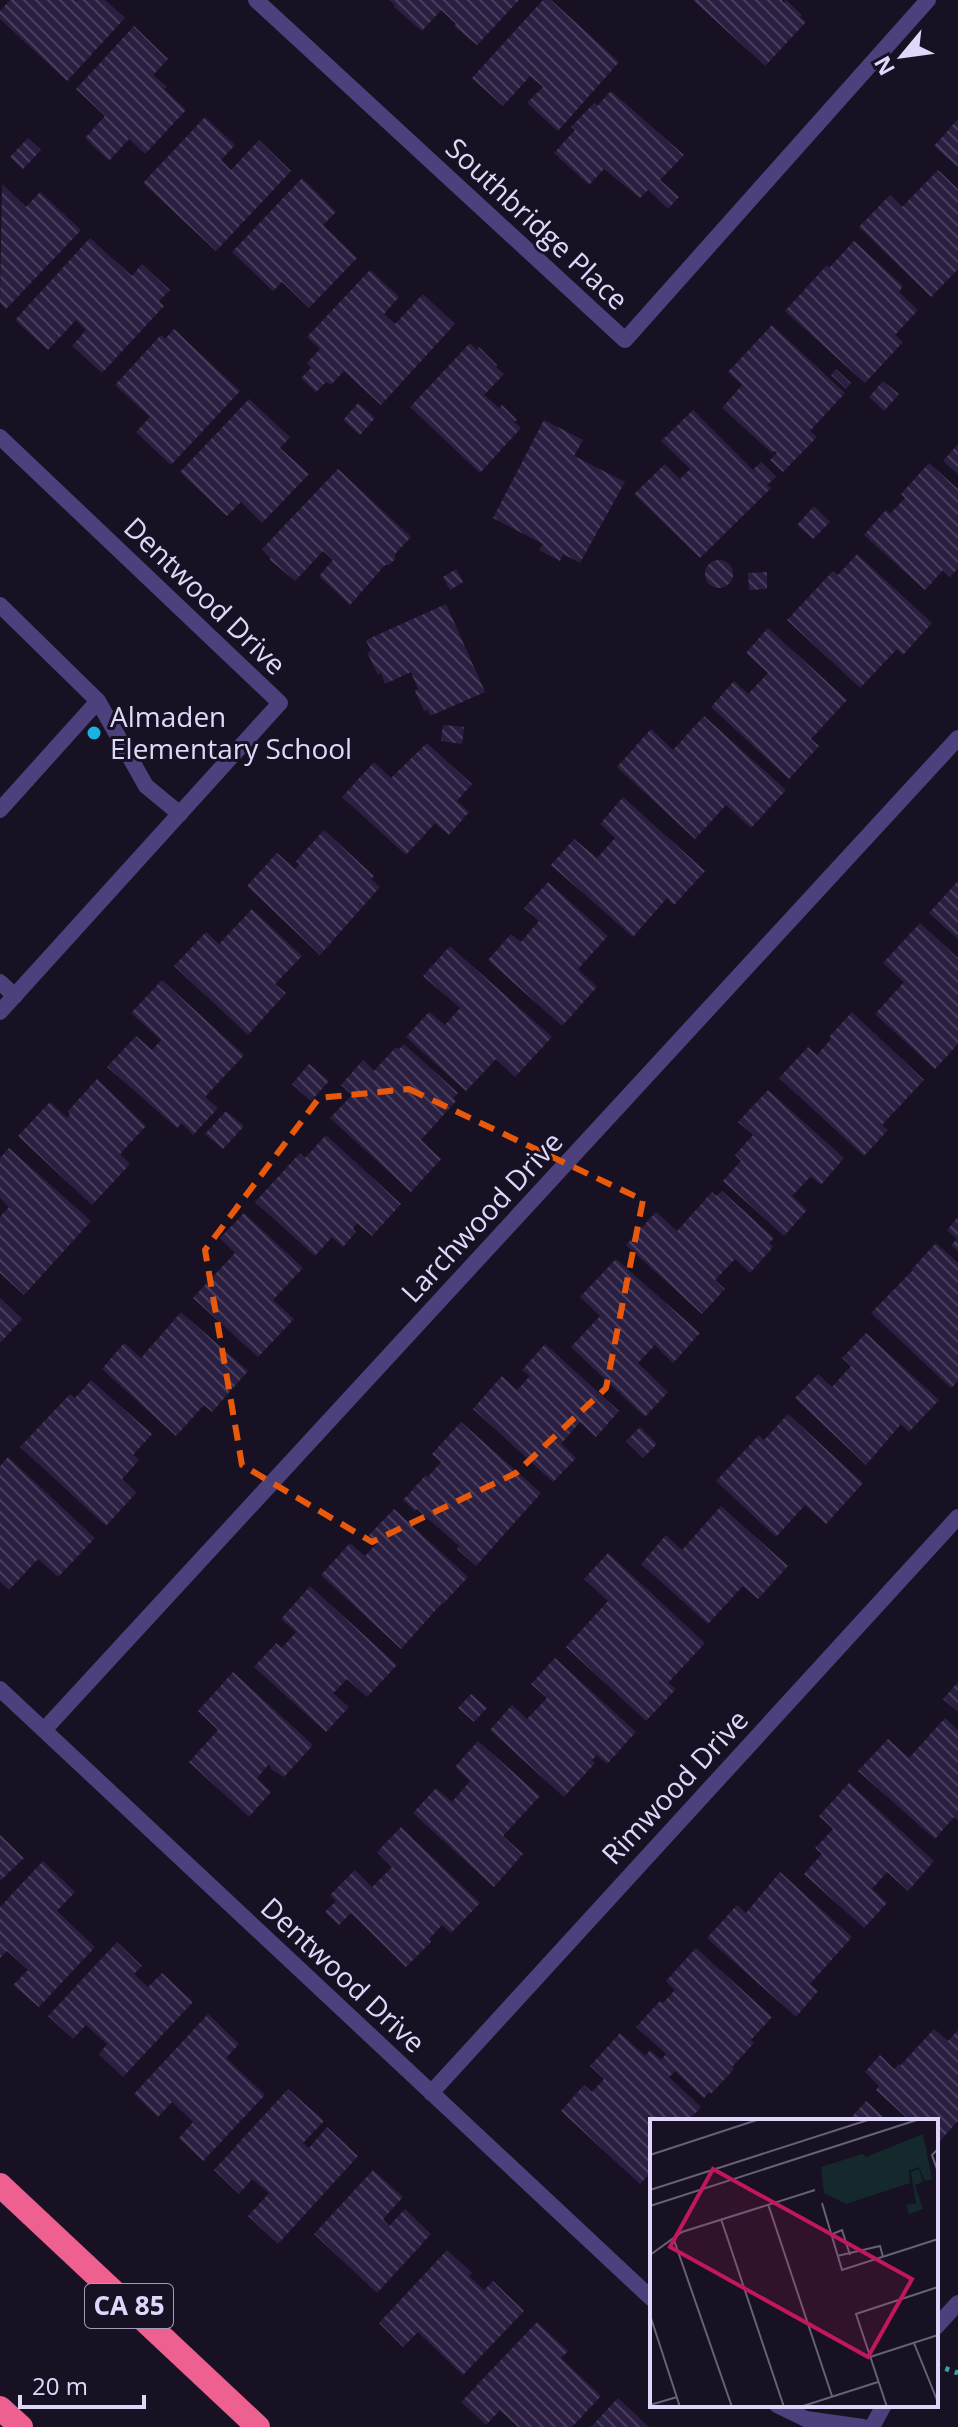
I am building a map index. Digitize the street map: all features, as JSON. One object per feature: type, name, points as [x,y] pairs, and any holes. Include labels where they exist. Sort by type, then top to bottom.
[{"type":"highway","name":"CA 85","points":[[0,2185],[258,2427]]},
{"type":"highway","points":[[0,2408],[21,2427]]},
{"type":"street","name":"Southbridge Place","points":[[256,0],[625,340],[928,0]]},
{"type":"street","name":"Dentwood Drive","points":[[0,437],[280,703],[0,1012]]},
{"type":"street","points":[[0,605],[98,701],[146,786],[180,814]]},
{"type":"street","points":[[0,810],[98,701]]},
{"type":"street","name":"Larchwood Drive","points":[[44,1730],[958,738]]},
{"type":"street","points":[[0,982],[15,996]]},
{"type":"street","name":"Rimwood Drive","points":[[431,2093],[958,1517]]},
{"type":"street","name":"Dentwood Drive","points":[[0,1689],[650,2297]]},
{"type":"street","points":[[938,2325],[958,2303]]},
{"type":"street","points":[[781,2407],[806,2419],[863,2427]]},
{"type":"street","points":[[872,2427],[883,2407]]},
{"type":"path","points":[[938,2366],[958,2373]]},
{"type":"highlighted area","points":[[409,1089],[643,1200],[606,1388],[516,1473],[372,1542],[242,1465],[205,1250],[319,1098]]},
{"type":"building","points":[[10,0],[105,0],[125,18],[67,81],[0,19],[0,11]]},
{"type":"building","points":[[389,0],[519,0],[477,45],[454,26],[456,24],[441,10],[422,31]]},
{"type":"building","points":[[543,0],[551,0],[619,62],[558,131],[527,103],[543,87],[530,76],[503,106],[472,78]]},
{"type":"building","points":[[693,0],[782,0],[784,3],[786,0],[806,22],[765,66]]},
{"type":"building","points":[[134,26],[168,59],[153,75],[186,110],[145,154],[129,139],[109,161],[85,138],[105,116],[76,89]]},
{"type":"building","points":[[611,91],[684,155],[660,180],[679,197],[668,209],[648,190],[640,198],[604,169],[589,185],[554,153],[575,130],[571,127],[594,103],[597,106]]},
{"type":"building","points":[[205,117],[235,145],[221,160],[231,170],[259,140],[291,171],[216,251],[143,183]]},
{"type":"building","points":[[958,119],[958,167],[934,146]]},
{"type":"building","points":[[28,138],[41,150],[23,169],[10,157]]},
{"type":"building","points":[[938,170],[958,189],[958,269],[931,297],[859,227],[890,195],[902,207]]},
{"type":"building","points":[[302,178],[336,212],[323,225],[357,258],[309,308],[282,282],[273,291],[232,252]]},
{"type":"building","points":[[2,184],[26,207],[40,192],[81,230],[6,309],[0,303]]},
{"type":"building","points":[[90,238],[132,276],[142,264],[170,290],[159,301],[164,306],[102,373],[72,346],[86,330],[76,320],[48,350],[15,320]]},
{"type":"building","points":[[854,241],[903,286],[899,292],[918,310],[895,335],[903,342],[865,383],[785,311]]},
{"type":"building","points":[[370,270],[399,297],[384,314],[395,324],[423,294],[455,324],[381,405],[344,371],[331,385],[326,382],[316,392],[301,378],[311,368],[307,363],[320,349],[307,337]]},
{"type":"building","points":[[772,325],[845,393],[810,431],[817,437],[783,472],[770,460],[777,453],[772,453],[722,408],[742,385],[728,372]]},
{"type":"building","points":[[174,329],[240,391],[171,465],[136,432],[150,417],[115,385],[161,335],[165,339]]},
{"type":"building","points":[[470,343],[477,350],[479,347],[504,374],[484,395],[499,408],[502,405],[521,428],[480,473],[410,407]]},
{"type":"building","points":[[836,369],[851,383],[846,389],[831,375]]},
{"type":"building","points":[[883,381],[899,394],[884,411],[869,397]]},
{"type":"building","points":[[249,399],[290,437],[280,448],[309,474],[262,523],[241,502],[227,516],[180,472]]},
{"type":"building","points":[[358,403],[375,418],[360,435],[343,420]]},
{"type":"building","points":[[693,410],[753,470],[761,462],[776,477],[767,485],[771,488],[700,558],[634,494],[665,464],[680,479],[690,469],[661,441]]},
{"type":"building","points":[[544,420],[583,440],[574,456],[625,482],[580,563],[563,554],[560,561],[539,550],[543,544],[493,518]]},
{"type":"building","points":[[958,444],[958,474],[943,461]]},
{"type":"building","points":[[929,463],[958,489],[958,568],[950,577],[943,570],[925,590],[864,535],[886,510],[890,514],[905,498],[901,494]]},
{"type":"building","points":[[338,469],[411,537],[395,554],[395,559],[385,565],[350,605],[319,576],[333,560],[323,551],[295,581],[262,549]]},
{"type":"building","points":[[814,506],[830,522],[813,539],[797,525]]},
{"type":"building","points":[[857,554],[932,623],[903,655],[897,649],[860,688],[787,620],[833,571],[838,575]]},
{"type":"building","points":[[719,560],[729,564],[733,574],[729,584],[719,588],[709,584],[705,574],[709,564]]},
{"type":"building","points":[[456,569],[463,582],[450,590],[443,577]]},
{"type":"building","points":[[767,572],[767,589],[749,590],[748,573]]},
{"type":"building","points":[[446,604],[485,692],[430,716],[428,710],[424,711],[415,691],[418,689],[411,672],[385,684],[367,652],[371,651],[366,640]]},
{"type":"building","points":[[768,628],[847,700],[811,739],[819,746],[789,779],[711,707],[734,681],[748,694],[768,673],[746,653]]},
{"type":"building","points":[[704,716],[786,790],[751,828],[726,805],[695,839],[617,767],[651,729],[673,750]]},
{"type":"building","points":[[443,725],[464,727],[462,744],[441,741]]},
{"type":"building","points":[[427,743],[472,784],[457,801],[469,812],[449,835],[435,823],[406,855],[342,797],[374,762],[391,778]]},
{"type":"building","points":[[623,797],[705,871],[674,905],[667,898],[633,937],[551,865],[574,839],[597,858],[615,838],[600,824]]},
{"type":"building","points":[[324,830],[374,876],[371,879],[380,887],[320,955],[247,886],[277,853],[295,869],[299,864],[296,861]]},
{"type":"building","points":[[958,881],[958,939],[929,913]]},
{"type":"building","points":[[548,882],[608,936],[578,969],[597,987],[562,1026],[488,960],[511,934],[521,942],[539,921],[524,908]]},
{"type":"building","points":[[252,909],[302,956],[275,984],[286,993],[248,1035],[174,966],[206,932],[219,944]]},
{"type":"building","points":[[920,923],[958,958],[958,1044],[935,1069],[875,1014],[904,982],[883,963]]},
{"type":"building","points":[[450,946],[552,1037],[515,1077],[496,1059],[466,1091],[406,1037],[429,1012],[445,1025],[460,1008],[423,976]]},
{"type":"building","points":[[162,980],[244,1055],[205,1097],[218,1108],[193,1135],[182,1123],[177,1128],[107,1067],[136,1036],[152,1050],[161,1040],[131,1013]]},
{"type":"building","points":[[852,1012],[924,1080],[882,1125],[888,1130],[864,1156],[779,1078],[808,1047],[817,1055]]},
{"type":"building","points":[[404,1044],[458,1093],[453,1098],[456,1101],[421,1140],[441,1159],[411,1192],[330,1118],[352,1095],[341,1085],[363,1060],[374,1071],[396,1047],[399,1049]]},
{"type":"building","points":[[309,1064],[329,1081],[311,1101],[292,1084]]},
{"type":"building","points":[[97,1079],[146,1126],[120,1154],[130,1164],[92,1205],[18,1136],[50,1102],[67,1118],[70,1114],[68,1111]]},
{"type":"building","points":[[768,1090],[844,1158],[821,1185],[811,1176],[792,1196],[807,1210],[784,1236],[723,1181],[741,1161],[735,1155],[753,1135],[738,1122]]},
{"type":"building","points":[[226,1111],[244,1126],[223,1149],[205,1134]]},
{"type":"building","points":[[326,1135],[401,1204],[372,1236],[357,1223],[353,1229],[356,1232],[343,1247],[332,1237],[315,1256],[255,1202],[300,1153],[305,1158]]},
{"type":"building","points":[[9,1148],[91,1221],[24,1295],[0,1273],[0,1217],[9,1207],[0,1198],[0,1158]]},
{"type":"building","points":[[722,1191],[774,1238],[769,1243],[773,1247],[750,1273],[735,1259],[715,1280],[725,1289],[702,1314],[626,1245],[656,1212],[677,1231],[712,1192],[716,1196]]},
{"type":"building","points":[[244,1213],[303,1268],[273,1300],[294,1319],[258,1357],[193,1298],[235,1253],[220,1238]]},
{"type":"building","points":[[958,1217],[958,1251],[951,1245],[957,1239],[947,1230]]},
{"type":"building","points":[[936,1243],[958,1263],[958,1381],[951,1388],[871,1313]]},
{"type":"building","points":[[616,1259],[700,1333],[673,1363],[655,1345],[638,1363],[668,1392],[645,1417],[571,1347],[600,1316],[580,1297]]},
{"type":"building","points":[[0,1298],[22,1319],[0,1343]]},
{"type":"building","points":[[181,1312],[248,1371],[212,1412],[204,1405],[176,1436],[102,1369],[124,1343],[141,1358]]},
{"type":"building","points":[[866,1333],[939,1400],[909,1432],[901,1424],[866,1465],[795,1398],[818,1374],[832,1387],[851,1366],[842,1358]]},
{"type":"building","points":[[545,1344],[619,1411],[596,1437],[580,1422],[561,1444],[576,1458],[553,1482],[473,1409],[502,1376],[517,1390],[530,1376],[522,1370]]},
{"type":"building","points":[[91,1380],[152,1434],[133,1455],[139,1460],[122,1479],[136,1493],[106,1526],[20,1447],[70,1394],[75,1398]]},
{"type":"building","points":[[788,1414],[863,1483],[826,1524],[805,1505],[776,1537],[716,1481],[759,1435],[764,1440]]},
{"type":"building","points":[[461,1422],[541,1493],[476,1566],[457,1549],[459,1546],[403,1500],[441,1462],[432,1454]]},
{"type":"building","points":[[640,1427],[657,1444],[643,1458],[626,1441]]},
{"type":"building","points":[[8,1457],[95,1538],[58,1577],[38,1559],[9,1590],[0,1582],[0,1466]]},
{"type":"building","points":[[721,1506],[788,1566],[758,1599],[743,1586],[708,1624],[641,1564],[666,1535],[682,1550]]},
{"type":"building","points":[[394,1509],[468,1577],[401,1649],[321,1575],[350,1543],[365,1556],[377,1543],[369,1535]]},
{"type":"building","points":[[608,1553],[705,1643],[668,1683],[676,1689],[646,1721],[566,1647],[608,1601],[584,1579]]},
{"type":"building","points":[[310,1586],[397,1665],[367,1697],[347,1679],[333,1693],[349,1707],[326,1732],[254,1667],[276,1643],[282,1648],[296,1632],[281,1619]]},
{"type":"building","points":[[555,1658],[636,1732],[607,1764],[597,1755],[592,1760],[595,1763],[564,1797],[490,1730],[512,1705],[527,1719],[547,1698],[531,1684]]},
{"type":"building","points":[[233,1672],[313,1745],[284,1777],[272,1770],[269,1764],[257,1778],[271,1792],[249,1817],[189,1762],[218,1730],[198,1711]]},
{"type":"building","points":[[958,1682],[958,1712],[943,1699]]},
{"type":"building","points":[[471,1694],[487,1708],[474,1722],[458,1708]]},
{"type":"building","points":[[945,1718],[958,1730],[958,1820],[954,1817],[935,1839],[858,1771],[888,1739],[909,1758]]},
{"type":"building","points":[[478,1741],[540,1796],[503,1836],[523,1854],[494,1887],[413,1813],[436,1788],[452,1802],[470,1781],[455,1767]]},
{"type":"building","points":[[849,1783],[934,1861],[908,1891],[887,1872],[872,1889],[887,1903],[864,1928],[804,1874],[822,1854],[815,1848],[833,1829],[819,1816]]},
{"type":"building","points":[[401,1827],[480,1903],[451,1933],[442,1925],[429,1939],[431,1942],[406,1967],[351,1913],[339,1925],[325,1912],[336,1901],[330,1895],[355,1870],[372,1887],[392,1867],[377,1852]]},
{"type":"building","points":[[0,1835],[24,1858],[0,1881]]},
{"type":"building","points":[[43,1861],[75,1892],[57,1911],[95,1947],[39,2007],[13,1985],[28,1970],[7,1951],[0,1958],[0,1907]]},
{"type":"building","points":[[780,1872],[852,1937],[810,1984],[818,1991],[796,2017],[707,1938],[737,1905],[746,1913]]},
{"type":"building","points":[[117,1942],[142,1966],[134,1974],[148,1987],[162,1973],[193,2002],[123,2077],[99,2054],[107,2044],[86,2025],[73,2039],[48,2016]]},
{"type":"building","points":[[696,1948],[772,2017],[751,2040],[754,2043],[732,2067],[734,2069],[711,2094],[709,2092],[704,2098],[675,2071],[669,2077],[701,2107],[690,2119],[650,2119],[650,2173],[640,2184],[561,2111],[584,2085],[592,2092],[604,2079],[590,2066],[620,2033],[645,2056],[650,2050],[661,2060],[666,2054],[636,2027],[675,1990],[666,1981]]},
{"type":"building","points":[[208,2014],[239,2044],[226,2058],[265,2095],[203,2161],[179,2138],[193,2122],[172,2102],[158,2117],[134,2094]]},
{"type":"building","points":[[934,2029],[948,2041],[958,2030],[958,2121],[938,2143],[938,2119],[908,2119],[876,2090],[879,2086],[865,2072],[880,2055],[894,2069]]},
{"type":"building","points":[[288,2089],[324,2121],[303,2143],[309,2148],[327,2127],[358,2156],[278,2244],[248,2216],[269,2193],[252,2179],[239,2194],[214,2170]]},
{"type":"building","points":[[866,2101],[886,2119],[850,2119]]},
{"type":"building","points":[[373,2170],[403,2197],[383,2219],[389,2226],[405,2209],[431,2234],[377,2293],[314,2234]]},
{"type":"building","points":[[447,2250],[472,2273],[469,2276],[484,2290],[493,2281],[524,2311],[463,2375],[418,2332],[403,2347],[379,2323]]},
{"type":"building","points":[[537,2322],[568,2351],[561,2358],[601,2396],[572,2427],[518,2427],[500,2410],[486,2425],[461,2402]]},
{"type":"building","points":[[618,2398],[649,2427],[591,2427]]},
{"type":"place","name":"Almaden Elementary School","points":[[94,733]]}]
